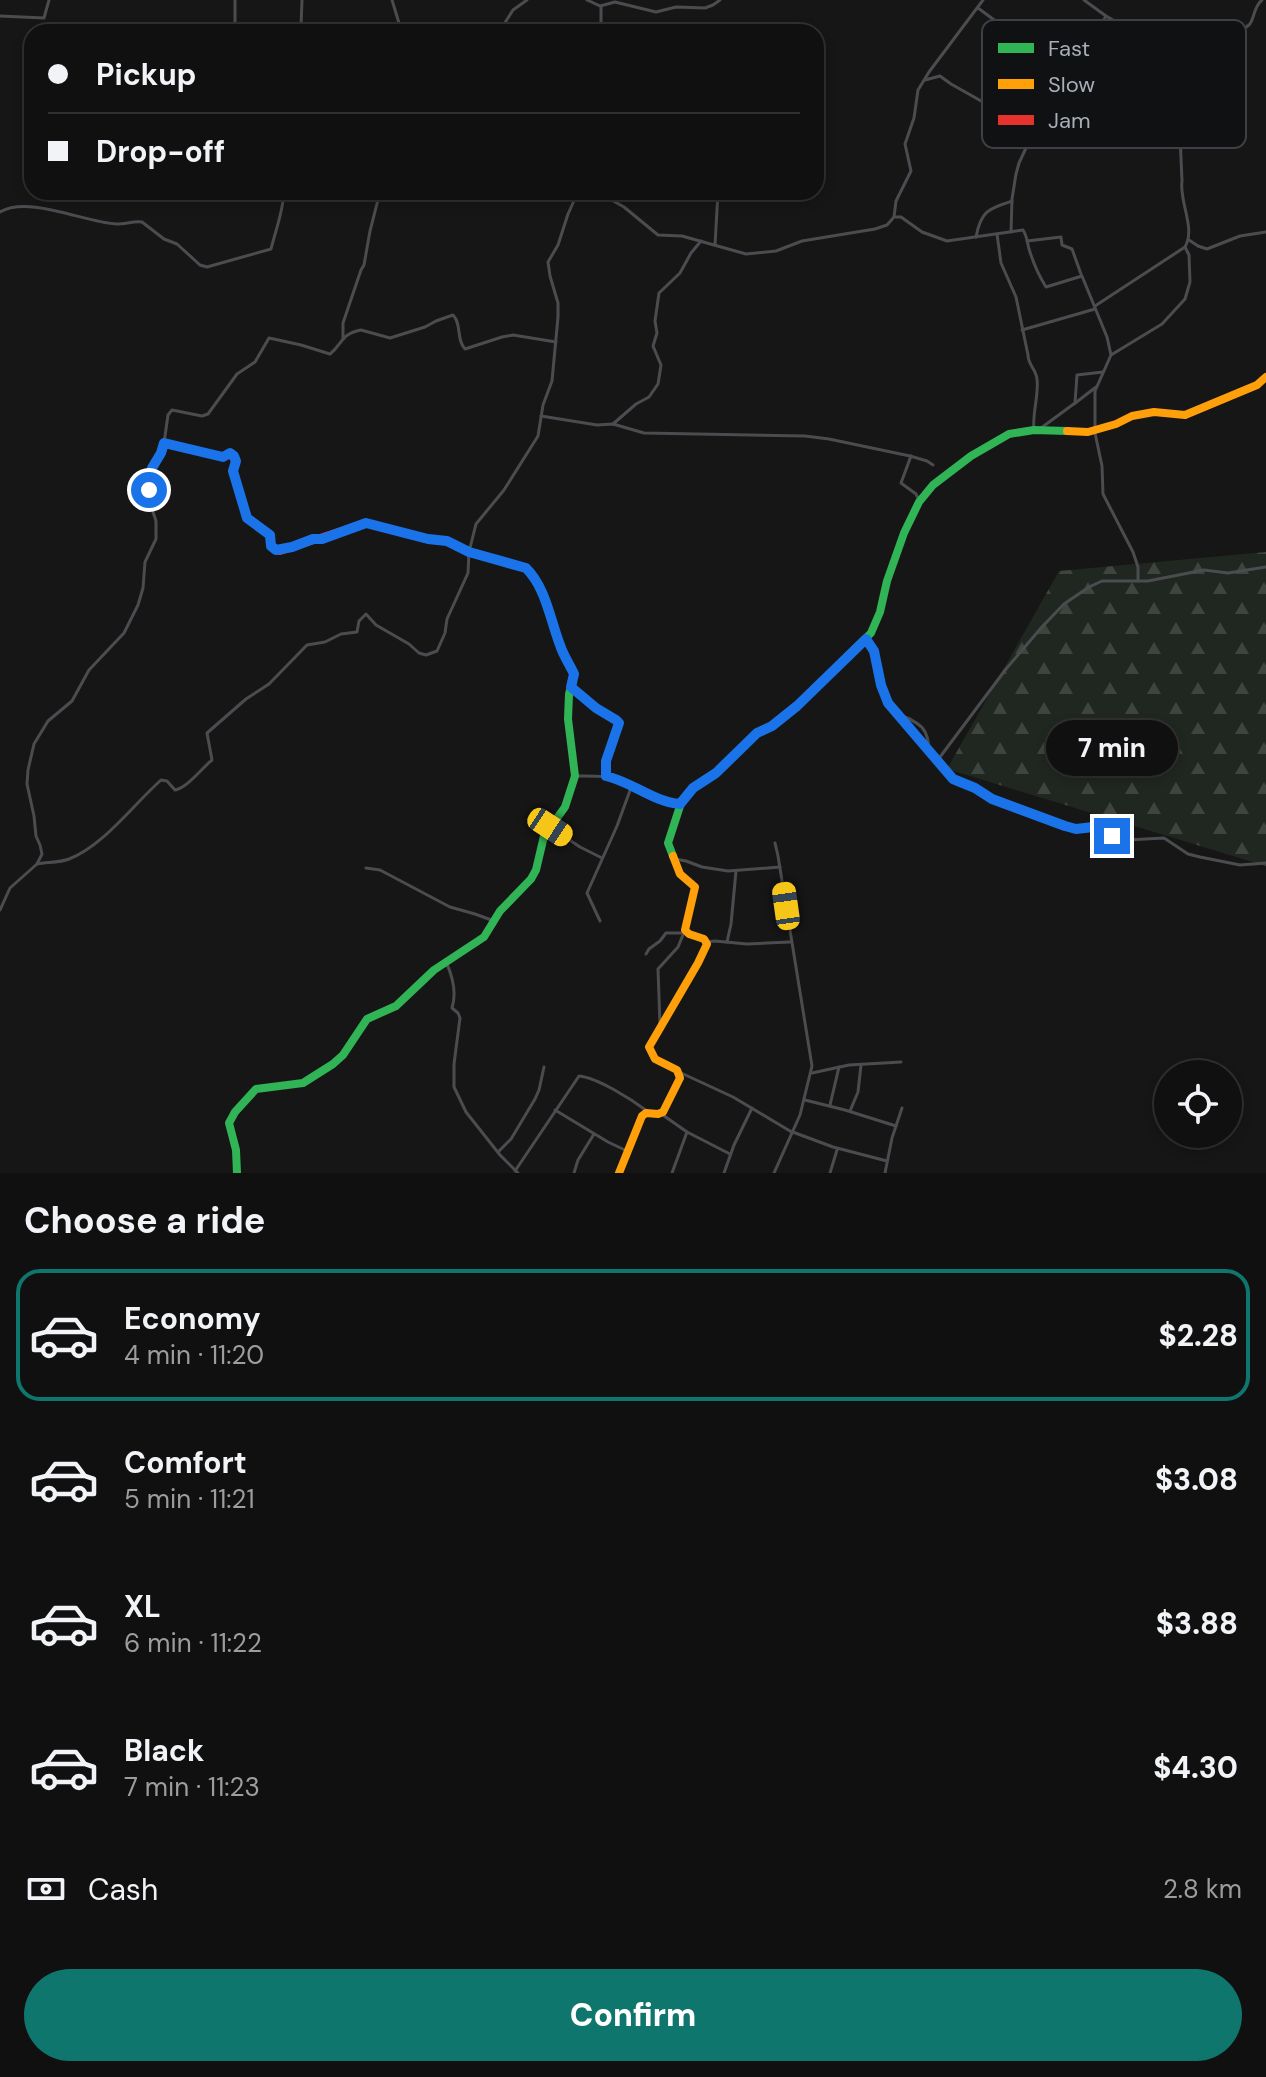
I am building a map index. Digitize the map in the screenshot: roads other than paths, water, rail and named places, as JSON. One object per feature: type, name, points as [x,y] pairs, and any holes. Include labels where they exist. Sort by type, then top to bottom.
[{"type":"street","points":[[0,16],[44,18],[49,0]]},
{"type":"street","points":[[235,0],[235,24]]},
{"type":"street","points":[[301,24],[302,0]]},
{"type":"street","points":[[392,0],[400,24]]},
{"type":"street","points":[[504,24],[513,10],[527,0]]},
{"type":"street","points":[[587,0],[601,6],[615,2],[656,12],[676,7],[705,8],[720,0]]},
{"type":"street","points":[[614,200],[658,235],[682,236],[746,254],[768,253],[802,241],[880,228],[891,223],[896,201],[911,171],[905,144],[915,113],[917,93],[945,49],[983,0]]},
{"type":"street","points":[[1084,0],[1113,20]]},
{"type":"street","points":[[1246,27],[1253,19],[1256,5],[1262,0]]},
{"type":"street","points":[[601,6],[601,24]]},
{"type":"street","points":[[978,8],[997,20]]},
{"type":"street","points":[[1104,20],[1106,16]]},
{"type":"street","points":[[925,80],[940,76],[982,102]]},
{"type":"street","points":[[1011,232],[1016,169],[1027,148]]},
{"type":"street","points":[[1022,330],[1094,308],[1185,247],[1189,240],[1181,191],[1180,148]]},
{"type":"street","points":[[0,212],[19,207],[56,211],[114,224],[142,222],[207,267],[271,249],[283,200]]},
{"type":"street","points":[[343,339],[343,323],[364,265],[378,200]]},
{"type":"street","points":[[37,864],[64,860],[80,853],[114,827],[161,780],[167,781],[175,790],[185,786],[212,760],[207,733],[246,699],[269,684],[307,645],[357,632],[359,621],[366,614],[376,625],[419,653],[437,652],[447,619],[468,573],[472,535],[479,519],[504,490],[538,436],[552,381],[556,342],[558,303],[548,262],[558,245],[574,200]]},
{"type":"street","points":[[715,245],[718,200]]},
{"type":"street","points":[[976,237],[981,217],[996,206],[1012,201]]},
{"type":"street","points":[[894,217],[900,217],[922,232],[947,241],[1023,230],[1046,287],[1081,276]]},
{"type":"street","points":[[1189,240],[1207,249],[1240,236],[1266,232]]},
{"type":"street","points":[[997,234],[1001,263],[1016,297],[1028,364],[1037,378],[1033,416],[1036,431]]},
{"type":"street","points":[[1027,241],[1061,237],[1062,245],[1072,248],[1106,333],[1111,355]]},
{"type":"street","points":[[613,424],[649,397],[657,386],[661,365],[653,346],[657,333],[655,321],[659,293],[680,273],[701,241]]},
{"type":"street","points":[[1138,581],[1133,552],[1103,494],[1102,466],[1095,430],[1096,387],[1111,355],[1162,324],[1185,299],[1190,282],[1189,255],[1185,247]]},
{"type":"street","points":[[0,910],[10,888],[37,864],[42,851],[36,836],[27,784],[32,750],[48,721],[72,701],[89,670],[120,638],[136,611],[143,588],[145,562],[156,539],[156,521],[149,490],[152,468],[161,453],[168,415],[172,410],[206,416],[237,374],[255,362],[269,338],[330,354],[343,339],[359,330],[393,337],[453,315],[457,320],[461,345],[465,349],[513,335],[556,342]]},
{"type":"street","points":[[1074,404],[1077,375],[1103,372]]},
{"type":"street","points":[[661,1028],[658,969],[678,947],[695,887],[682,878],[668,842],[680,804],[693,788],[716,773],[757,733],[772,726],[797,706],[866,639],[876,623],[904,533],[919,502],[939,480],[992,442],[1009,434],[1083,432],[1154,412],[1188,415],[1257,385],[1266,377]]},
{"type":"street","points":[[1036,431],[1096,387]]},
{"type":"street","points":[[541,416],[597,425],[613,424],[644,433],[805,436],[911,456],[933,465]]},
{"type":"street","points":[[164,443],[223,457],[230,453],[233,455],[236,462],[233,471],[247,518],[270,535],[271,546],[276,550],[322,539],[366,523],[447,541],[469,552],[522,566],[531,573],[542,593],[562,651],[574,674],[568,719],[575,776],[565,807],[544,836],[534,874],[506,904],[484,937],[434,970],[396,1006],[367,1019],[343,1055],[329,1067],[303,1083],[256,1089],[247,1098],[229,1123],[236,1150],[237,1173]]},
{"type":"street","points":[[911,456],[901,483],[916,494],[919,502]]},
{"type":"street","points":[[937,761],[1006,669],[1064,604],[1089,587],[1102,581],[1155,580],[1204,570],[1228,573],[1266,567]]},
{"type":"street","points":[[866,639],[874,651],[886,700],[957,782],[975,788],[992,799],[1076,829],[1093,827],[1127,840],[1164,838],[1188,854],[1211,860],[1240,865],[1266,863]]},
{"type":"street","points":[[571,687],[619,723],[606,761],[606,776]]},
{"type":"street","points":[[896,713],[923,727],[929,753]]},
{"type":"street","points":[[575,776],[606,776],[667,802],[680,804]]},
{"type":"street","points":[[600,921],[586,893],[632,785]]},
{"type":"street","points":[[550,827],[602,858]]},
{"type":"street","points":[[774,1173],[793,1132],[812,1073],[775,843]]},
{"type":"street","points":[[675,859],[702,867],[736,871],[780,867]]},
{"type":"street","points":[[366,868],[380,870],[447,906],[495,921]]},
{"type":"street","points":[[727,942],[736,871]]},
{"type":"street","points":[[646,954],[666,933],[684,932],[706,942],[791,942]]},
{"type":"street","points":[[706,942],[698,963],[649,1047],[652,1057],[793,1132],[887,1161]]},
{"type":"street","points":[[446,961],[454,988],[452,1008],[460,1018],[454,1087],[462,1107],[517,1172],[575,1079],[581,1075],[648,1112],[660,1113],[687,1132],[730,1154]]},
{"type":"street","points":[[812,1073],[861,1064],[901,1062]]},
{"type":"street","points":[[850,1111],[858,1092],[861,1064]]},
{"type":"street","points":[[498,1152],[511,1139],[537,1095],[544,1067]]},
{"type":"street","points":[[830,1105],[839,1067]]},
{"type":"street","points":[[660,1113],[679,1081],[679,1072]]},
{"type":"street","points":[[805,1100],[896,1126]]},
{"type":"street","points":[[724,1173],[752,1108]]},
{"type":"street","points":[[885,1173],[902,1108]]},
{"type":"street","points":[[555,1110],[627,1151]]},
{"type":"street","points":[[619,1173],[642,1116],[648,1112]]},
{"type":"street","points":[[672,1173],[687,1132]]},
{"type":"street","points":[[574,1173],[578,1160],[595,1134]]},
{"type":"street","points":[[830,1173],[838,1148]]}]
